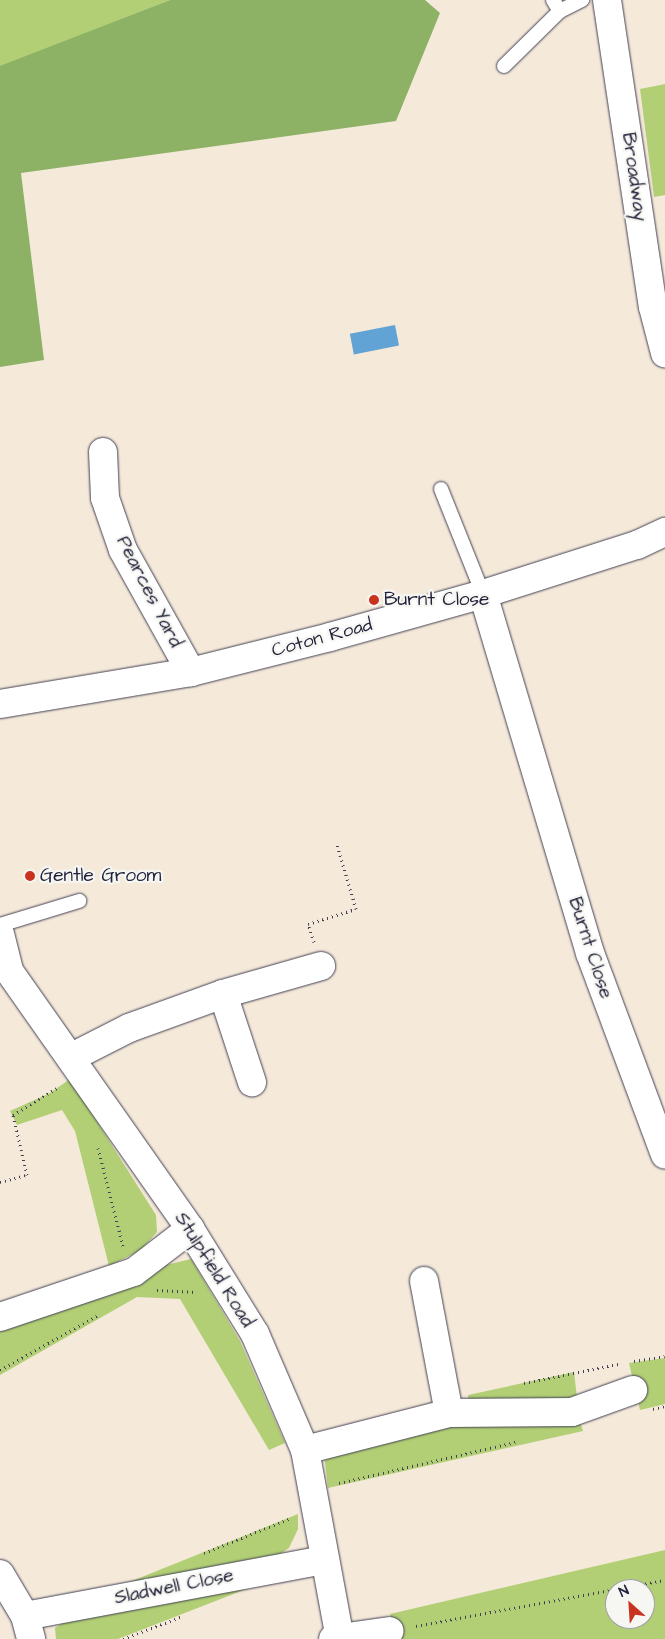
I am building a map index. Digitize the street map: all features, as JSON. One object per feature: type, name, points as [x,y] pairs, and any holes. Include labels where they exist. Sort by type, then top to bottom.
[{"type":"street","name":"Broadway","points":[[607,0],[653,307],[665,353]]},
{"type":"street","name":"Pearces Yard","points":[[103,452],[105,498],[123,550],[191,672]]},
{"type":"street","name":"Coton Road","points":[[0,704],[191,672],[483,594],[637,545],[665,532]]},
{"type":"street","name":"Burnt Close","points":[[483,594],[590,954],[665,1155]]},
{"type":"street","name":"Stulpfield Road","points":[[0,934],[5,973],[72,1057],[190,1229],[255,1334],[305,1450],[311,1489],[312,1562],[336,1639]]},
{"type":"street","points":[[72,1057],[129,1028],[223,994],[320,966]]},
{"type":"street","points":[[223,994],[252,1082]]},
{"type":"street","points":[[0,1317],[134,1272],[190,1229]]},
{"type":"street","points":[[424,1281],[449,1413]]},
{"type":"street","points":[[305,1450],[449,1413],[572,1412],[633,1390]]},
{"type":"street","name":"Sladwell Close","points":[[0,1574],[28,1628],[312,1562]]},
{"type":"street","points":[[336,1639],[390,1631]]},
{"type":"lane","points":[[504,66],[556,5],[582,0]]},
{"type":"lane","points":[[441,489],[483,594]]},
{"type":"lane","points":[[0,925],[79,901]]},
{"type":"path","points":[[320,966],[308,924],[356,909],[337,846]]},
{"type":"path","points":[[0,1182],[27,1175],[13,1115],[62,1085]]},
{"type":"path","points":[[97,1143],[125,1252],[144,1289],[196,1292],[201,1300]]},
{"type":"path","points":[[0,1370],[102,1313]]},
{"type":"path","points":[[514,1385],[627,1362]]},
{"type":"path","points":[[311,1489],[519,1441]]},
{"type":"path","points":[[289,1509],[312,1562]]},
{"type":"path","points":[[390,1631],[605,1591]]},
{"type":"path","points":[[123,1639],[186,1615]]},
{"type":"green space","points":[[0,0],[170,0],[0,67]]},
{"type":"green space","points":[[170,0],[425,0],[440,13],[396,121],[21,173],[44,360],[0,367],[0,66]]},
{"type":"green space","points":[[665,84],[665,195],[654,197],[640,89]]},
{"type":"green space","points":[[70,1079],[156,1215],[157,1232],[141,1250],[109,1266],[75,1131],[62,1110],[17,1125],[10,1111],[50,1093]]},
{"type":"green space","points":[[191,1259],[240,1341],[285,1443],[269,1450],[180,1299],[137,1297],[0,1375],[0,1326],[149,1269]]},
{"type":"green space","points":[[665,1358],[665,1404],[640,1410],[629,1363]]},
{"type":"green space","points":[[574,1372],[577,1398],[469,1406],[468,1395]]},
{"type":"green space","points":[[580,1422],[583,1431],[328,1488],[324,1454],[436,1426]]},
{"type":"green space","points":[[298,1514],[298,1529],[289,1548],[276,1557],[127,1583]]},
{"type":"green space","points":[[665,1550],[665,1639],[395,1639],[390,1614]]},
{"type":"green space","points":[[282,1575],[118,1639],[56,1639],[55,1628],[67,1620]]},
{"type":"water","points":[[395,325],[399,346],[354,354],[350,334]]},
{"type":"place","name":"Burnt Close","points":[[374,600]]},
{"type":"place","name":"Gentle Groom","points":[[30,876]]}]
